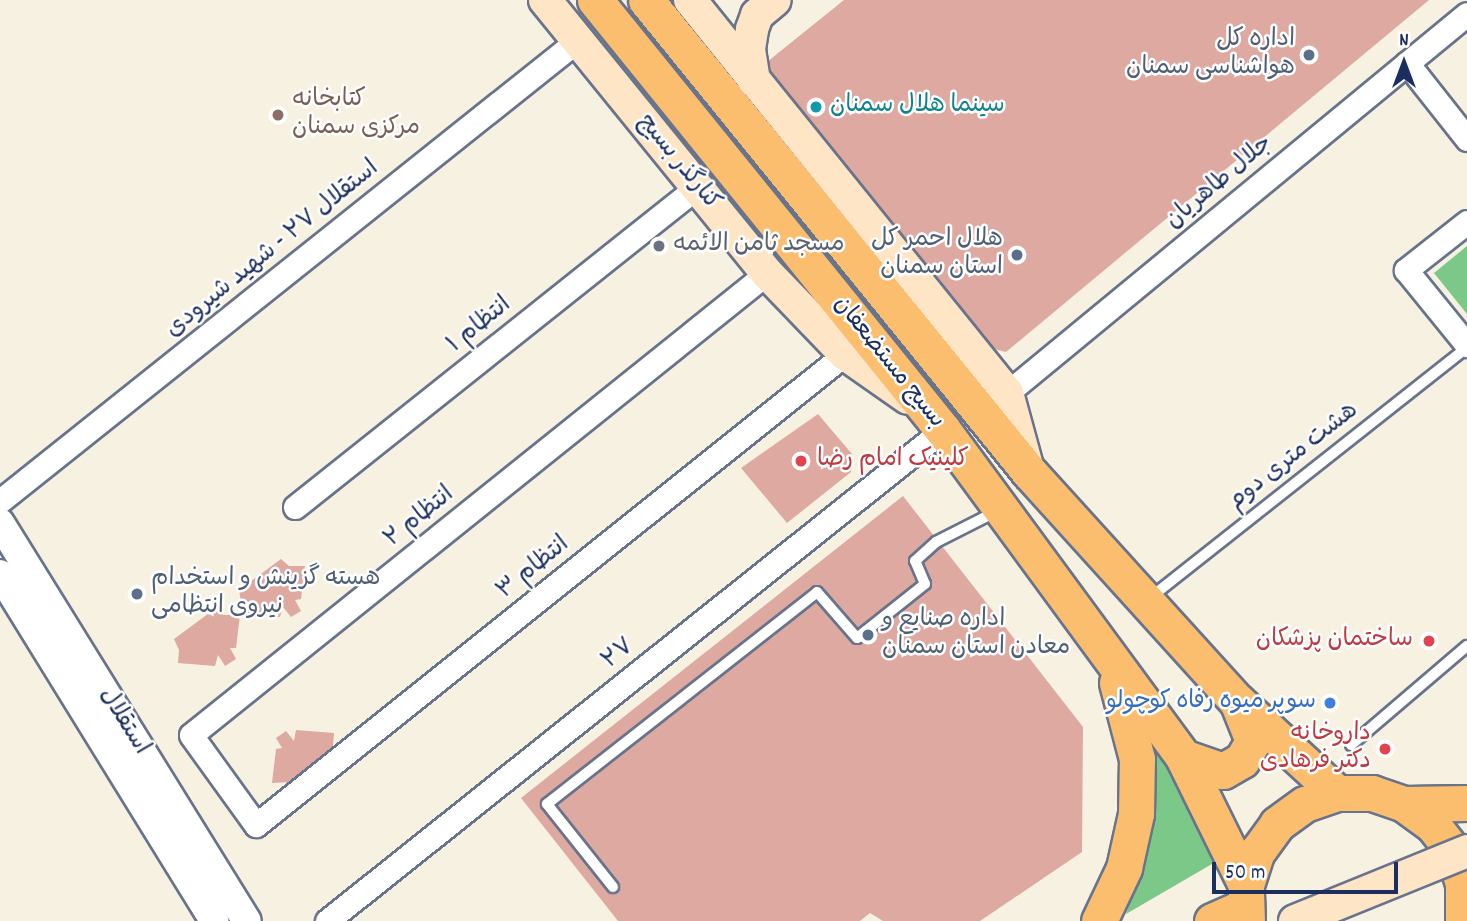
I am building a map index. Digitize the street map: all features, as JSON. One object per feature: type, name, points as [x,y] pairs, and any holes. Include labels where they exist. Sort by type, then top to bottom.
[{"type":"main road","name":"کنارگذر بسیج","points":[[545,0],[767,273],[845,354],[905,394],[943,430]]},
{"type":"main road","name":"بسیج مستضعفان","points":[[595,0],[943,430],[1104,654],[1183,757],[1246,904]]},
{"type":"main road","name":"بسیج مستضعفان","points":[[646,0],[1029,472],[1148,599],[1237,701],[1337,793]]},
{"type":"main road","points":[[690,0],[1007,393],[1029,472]]},
{"type":"main road","points":[[754,81],[749,49],[752,29],[757,15],[775,0]]},
{"type":"main road","points":[[1099,921],[1122,871],[1136,814],[1136,759],[1126,705],[1104,654]]},
{"type":"main road","points":[[1183,757],[1223,771],[1242,760],[1253,741],[1237,701]]},
{"type":"main road","points":[[1212,921],[1246,904],[1256,852],[1277,824],[1305,804],[1337,793],[1371,793],[1404,803],[1467,803]]},
{"type":"main road","points":[[1404,803],[1432,824],[1452,851],[1463,884],[1463,921]]},
{"type":"main road","points":[[1295,921],[1467,851]]},
{"type":"main road","points":[[1350,921],[1467,871]]},
{"type":"street","name":"جلال طاهریان","points":[[1007,393],[1467,14]]},
{"type":"street","name":"استقلال ۲۷ - شهید شیرودی","points":[[0,501],[578,40]]},
{"type":"street","points":[[1407,63],[1467,139]]},
{"type":"street","name":"انتظام ۱","points":[[295,507],[697,187]]},
{"type":"street","points":[[1467,222],[1406,270],[1467,346]]},
{"type":"street","name":"انتظام ۲","points":[[256,825],[191,735],[767,273]]},
{"type":"street","name":"انتظام ۳","points":[[256,825],[845,354]]},
{"type":"street","name":"۲۷","points":[[327,921],[943,430]]},
{"type":"street","name":"استقلال","points":[[0,523],[247,921]]},
{"type":"street","name":"استقلال","points":[[0,574],[214,921]]},
{"type":"lane","name":"هشت متری دوم","points":[[1148,599],[1467,346]]},
{"type":"lane","points":[[613,887],[547,803],[817,592],[858,638],[925,584],[915,561],[936,542],[1000,509]]},
{"type":"lane","points":[[1351,745],[1467,646]]},
{"type":"green space","points":[[1467,246],[1467,314],[1434,273]]},
{"type":"green space","points":[[1153,739],[1224,857],[1126,914],[1153,830]]},
{"type":"building","name":"هلال احمر کل استان سمنان","points":[[844,0],[1429,0],[1006,352],[994,349],[829,161],[762,66]]},
{"type":"building","name":"کلینیک امام رضا","points":[[818,414],[852,454],[851,472],[787,523],[741,468]]},
{"type":"building","name":"اداره صنایع و معادن استان سمنان","points":[[903,496],[1083,727],[1082,852],[980,921],[883,921],[870,913],[860,921],[618,921],[521,798]]},
{"type":"building","points":[[281,559],[289,566],[305,566],[301,599],[295,600],[301,611],[291,617],[283,607],[280,617],[243,614],[239,590]]},
{"type":"building","points":[[216,608],[223,615],[240,615],[236,648],[230,648],[236,659],[225,666],[218,655],[215,666],[178,663],[179,650],[174,639]]},
{"type":"building","points":[[296,730],[334,733],[333,746],[338,757],[297,789],[289,782],[272,783],[276,749],[282,748],[276,738],[286,731],[294,741]]},
{"type":"place","name":"اداره کل هواشناسی سمنان","points":[[1309,55]]},
{"type":"place","name":"سینما هلال سمنان","points":[[816,107]]},
{"type":"place","name":"کتابخانه مرکزی سمنان","points":[[278,115]]},
{"type":"place","name":"مسجد ثامن الائمه","points":[[659,246]]},
{"type":"place","name":"هلال احمر کل استان سمنان","points":[[1017,255]]},
{"type":"place","name":"کلینیک امام رضا","points":[[801,461]]},
{"type":"place","name":"هسته گزینش و استخدام نیروی انتظامی","points":[[137,594]]},
{"type":"place","name":"اداره صنایع و معادن استان سمنان","points":[[868,635]]},
{"type":"place","name":"ساختمان پزشکان","points":[[1429,641]]},
{"type":"place","name":"سوپر میوه رفاه کوچولو","points":[[1330,703]]},
{"type":"place","name":"داروخانه دکتر فرهادی","points":[[1385,749]]}]
